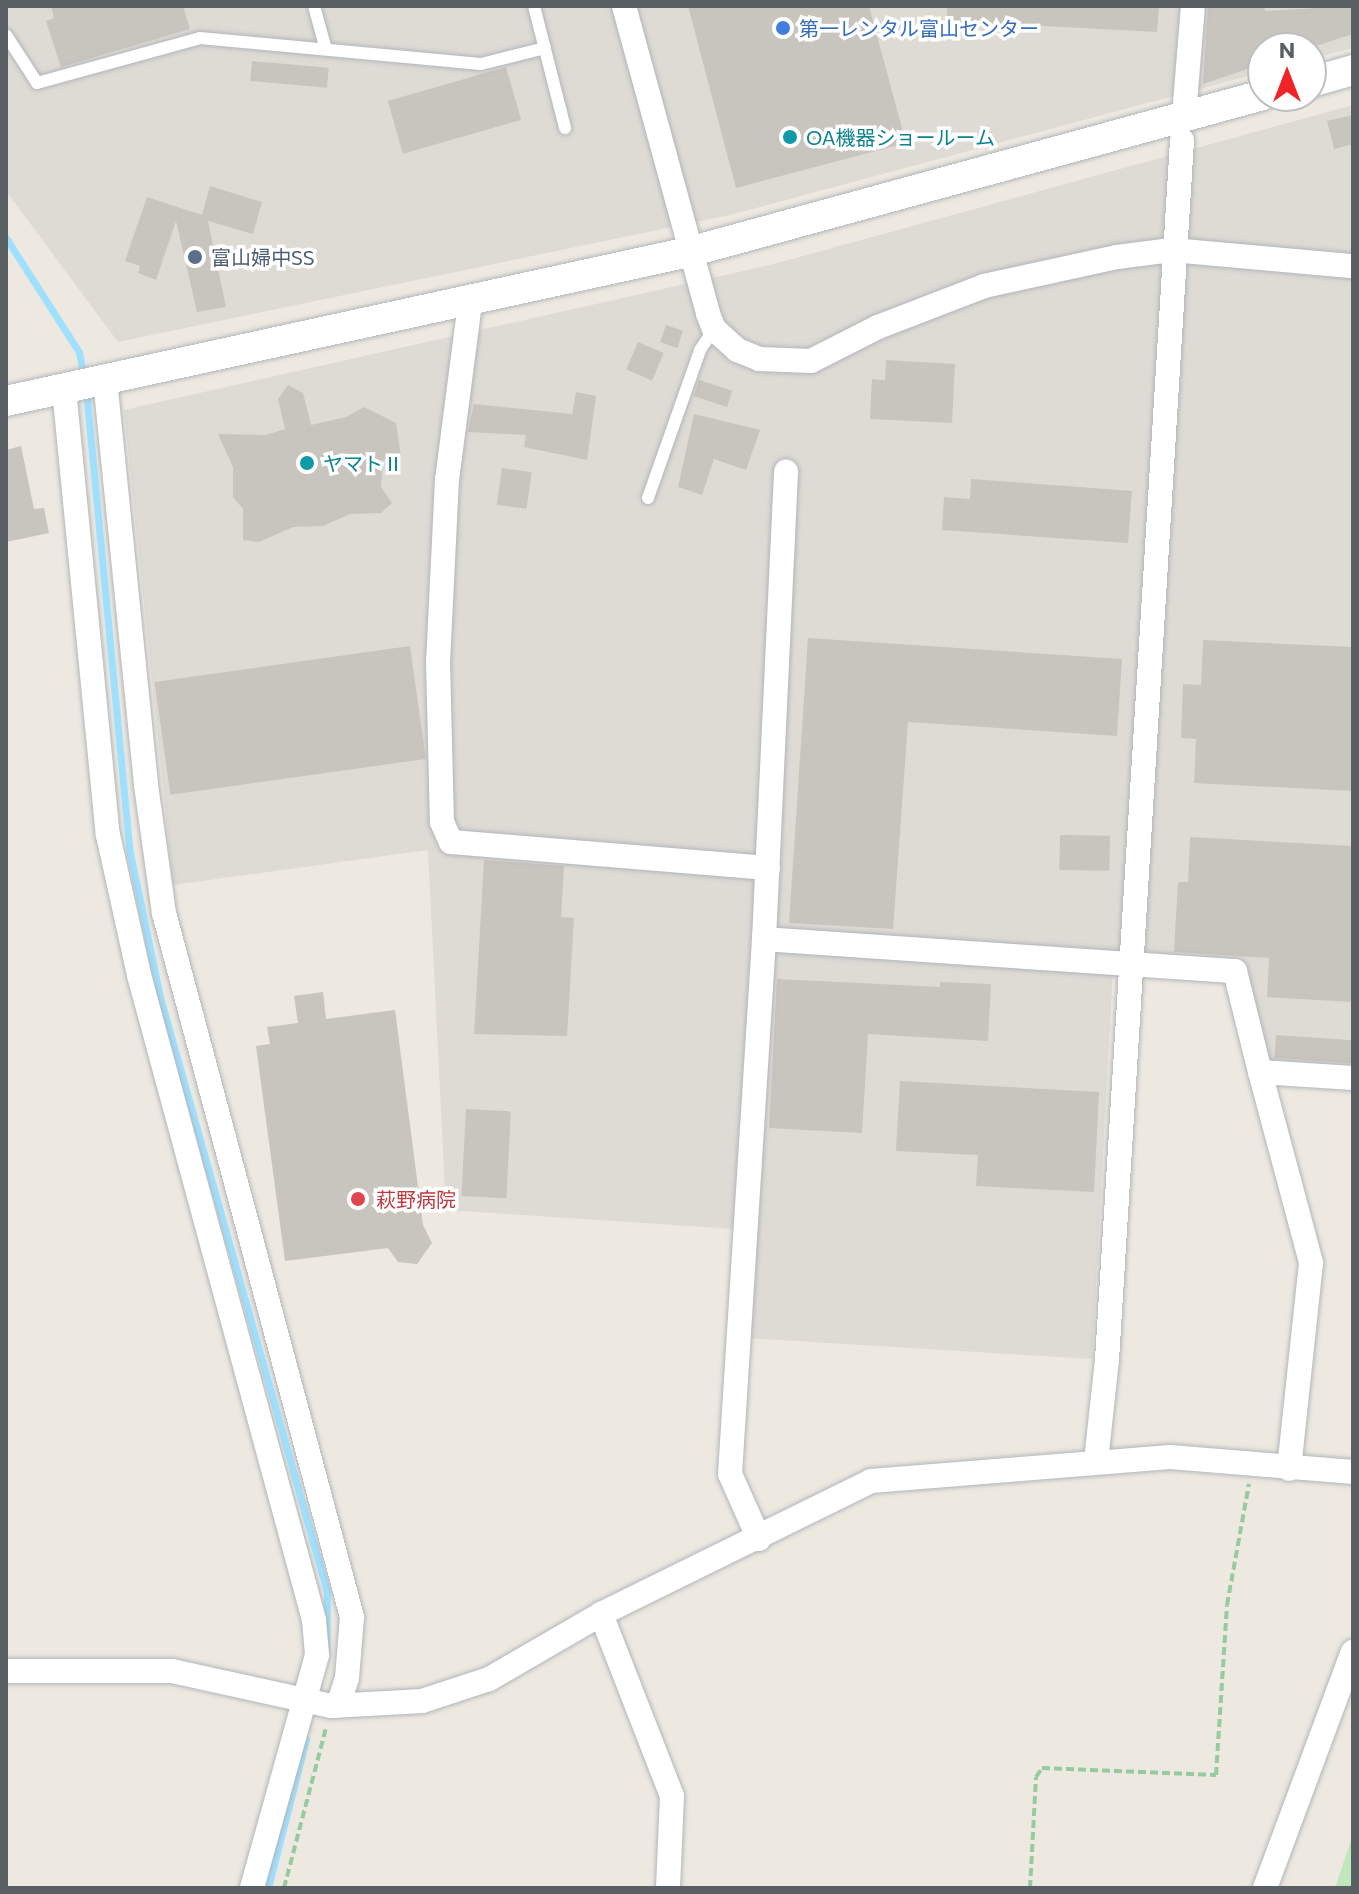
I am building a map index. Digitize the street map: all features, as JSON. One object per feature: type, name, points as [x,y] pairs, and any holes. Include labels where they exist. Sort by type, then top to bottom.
[{"type":"street","points":[[624,6],[689,252],[714,329],[737,350],[759,359],[811,361],[878,327],[984,286],[1172,250],[1353,266]]},
{"type":"street","points":[[1185,103],[1193,6]]},
{"type":"street","points":[[1327,77],[1353,70]]},
{"type":"street","points":[[6,401],[470,303],[689,252],[1247,99]]},
{"type":"street","points":[[1096,1461],[1132,960],[1172,250],[1182,140]]},
{"type":"street","points":[[470,303],[447,479],[438,661],[442,822],[451,842],[768,868]]},
{"type":"street","points":[[105,380],[146,785],[164,913],[352,1617],[347,1678],[335,1706]]},
{"type":"street","points":[[64,389],[108,835],[139,975],[314,1620],[317,1655],[252,1888]]},
{"type":"street","points":[[759,1539],[730,1474],[768,868],[786,472]]},
{"type":"street","points":[[764,939],[1132,960],[1235,971],[1311,1263],[1289,1469]]},
{"type":"street","points":[[1260,1072],[1353,1078]]},
{"type":"street","points":[[6,1671],[172,1671],[305,1703],[335,1706],[422,1701],[489,1679],[601,1614],[759,1539],[871,1481],[1170,1457],[1353,1472]]},
{"type":"street","points":[[601,1614],[672,1796],[668,1888]]},
{"type":"street","points":[[1265,1888],[1353,1652]]},
{"type":"lane","points":[[314,6],[325,46]]},
{"type":"lane","points":[[534,6],[565,128]]},
{"type":"lane","points":[[6,35],[37,83],[200,38],[325,46],[481,64],[545,48]]},
{"type":"lane","points":[[648,498],[700,350],[714,329]]},
{"type":"path","points":[[1030,1888],[1036,1777],[1042,1768],[1216,1775],[1227,1605],[1252,1465]]},
{"type":"path","points":[[284,1888],[335,1706]]},
{"type":"shaded area","points":[[6,6],[1353,6],[1353,48],[1327,55],[1327,32],[1247,32],[1247,76],[730,215],[118,342],[6,191]]},
{"type":"shaded area","points":[[1353,105],[1353,1071],[1267,1065],[1240,968],[1114,952],[1092,1359],[744,1338],[750,1230],[446,1210],[428,850],[173,885],[124,410],[770,265]]},
{"type":"green space","points":[[1353,1834],[1353,1888],[1335,1888]]},
{"type":"building","points":[[51,6],[183,6],[190,29],[61,67],[46,21],[54,18]]},
{"type":"building","points":[[688,6],[869,6],[906,143],[736,188]]},
{"type":"building","points":[[947,6],[1159,6],[1157,32],[947,21]]},
{"type":"building","points":[[1208,6],[1264,6],[1265,11],[1353,6],[1353,34],[1327,42],[1327,32],[1247,32],[1247,69],[1203,84]]},
{"type":"building","points":[[252,61],[329,68],[327,88],[250,81]]},
{"type":"building","points":[[506,67],[521,120],[403,154],[388,101]]},
{"type":"building","points":[[1353,115],[1353,144],[1334,149],[1327,121]]},
{"type":"building","name":"富山婦中SS","points":[[210,186],[262,202],[253,234],[208,221],[226,307],[197,312],[176,221],[156,280],[138,273],[140,266],[125,261],[147,197],[202,215]]},
{"type":"building","points":[[666,325],[683,331],[677,348],[660,342]]},
{"type":"building","points":[[638,342],[664,353],[652,381],[626,370]]},
{"type":"building","points":[[886,360],[955,364],[952,423],[870,419],[872,379],[885,380]]},
{"type":"building","points":[[699,380],[732,391],[727,407],[694,396]]},
{"type":"building","name":"ヤマトⅡ","points":[[288,385],[303,393],[311,425],[346,417],[364,407],[396,423],[401,456],[383,460],[381,487],[392,503],[381,513],[350,514],[323,526],[293,527],[259,542],[243,540],[243,509],[233,497],[233,467],[218,434],[266,435],[285,429],[278,399]]},
{"type":"building","points":[[576,392],[596,396],[587,460],[524,447],[526,435],[468,432],[474,404],[572,414]]},
{"type":"building","points":[[694,414],[760,430],[746,470],[714,459],[702,495],[678,487]]},
{"type":"building","points":[[21,446],[34,509],[44,508],[49,533],[6,542],[6,450]]},
{"type":"building","points":[[502,468],[532,472],[527,509],[497,505]]},
{"type":"building","points":[[971,479],[1132,491],[1128,543],[942,530],[944,497],[970,499]]},
{"type":"building","points":[[808,638],[1122,659],[1117,736],[908,722],[893,929],[789,923]]},
{"type":"building","points":[[1203,640],[1353,647],[1353,791],[1194,783],[1196,739],[1181,738],[1183,684],[1201,685]]},
{"type":"building","points":[[410,646],[426,759],[170,795],[155,682]]},
{"type":"building","points":[[1060,835],[1110,836],[1109,871],[1059,870]]},
{"type":"building","points":[[1190,837],[1353,846],[1353,1002],[1267,997],[1269,958],[1174,952],[1178,882],[1188,882]]},
{"type":"building","points":[[484,860],[564,866],[561,917],[574,918],[567,1036],[474,1034]]},
{"type":"building","points":[[777,979],[940,987],[940,982],[991,984],[988,1041],[868,1034],[862,1133],[769,1128]]},
{"type":"building","points":[[323,992],[326,1019],[395,1010],[423,1225],[432,1243],[417,1264],[398,1262],[388,1248],[285,1261],[256,1046],[270,1044],[267,1027],[298,1023],[294,996]]},
{"type":"building","points":[[1276,1035],[1353,1040],[1351,1063],[1274,1058]]},
{"type":"building","points":[[900,1081],[1099,1092],[1094,1192],[976,1186],[978,1155],[896,1151]]},
{"type":"building","points":[[466,1109],[511,1111],[506,1198],[461,1196]]},
{"type":"waterway","points":[[6,238],[79,352],[84,377]]},
{"type":"waterway","points":[[86,390],[130,853],[160,997],[327,1592],[326,1653]]},
{"type":"waterway","points":[[268,1888],[306,1739]]},
{"type":"place","name":"第一レンタル富山センター","points":[[783,28]]},
{"type":"place","name":"OA機器ショールーム","points":[[790,137]]},
{"type":"place","name":"富山婦中SS","points":[[195,257]]},
{"type":"place","name":"ヤマトⅡ","points":[[307,463]]},
{"type":"place","name":"萩野病院","points":[[358,1199]]}]
